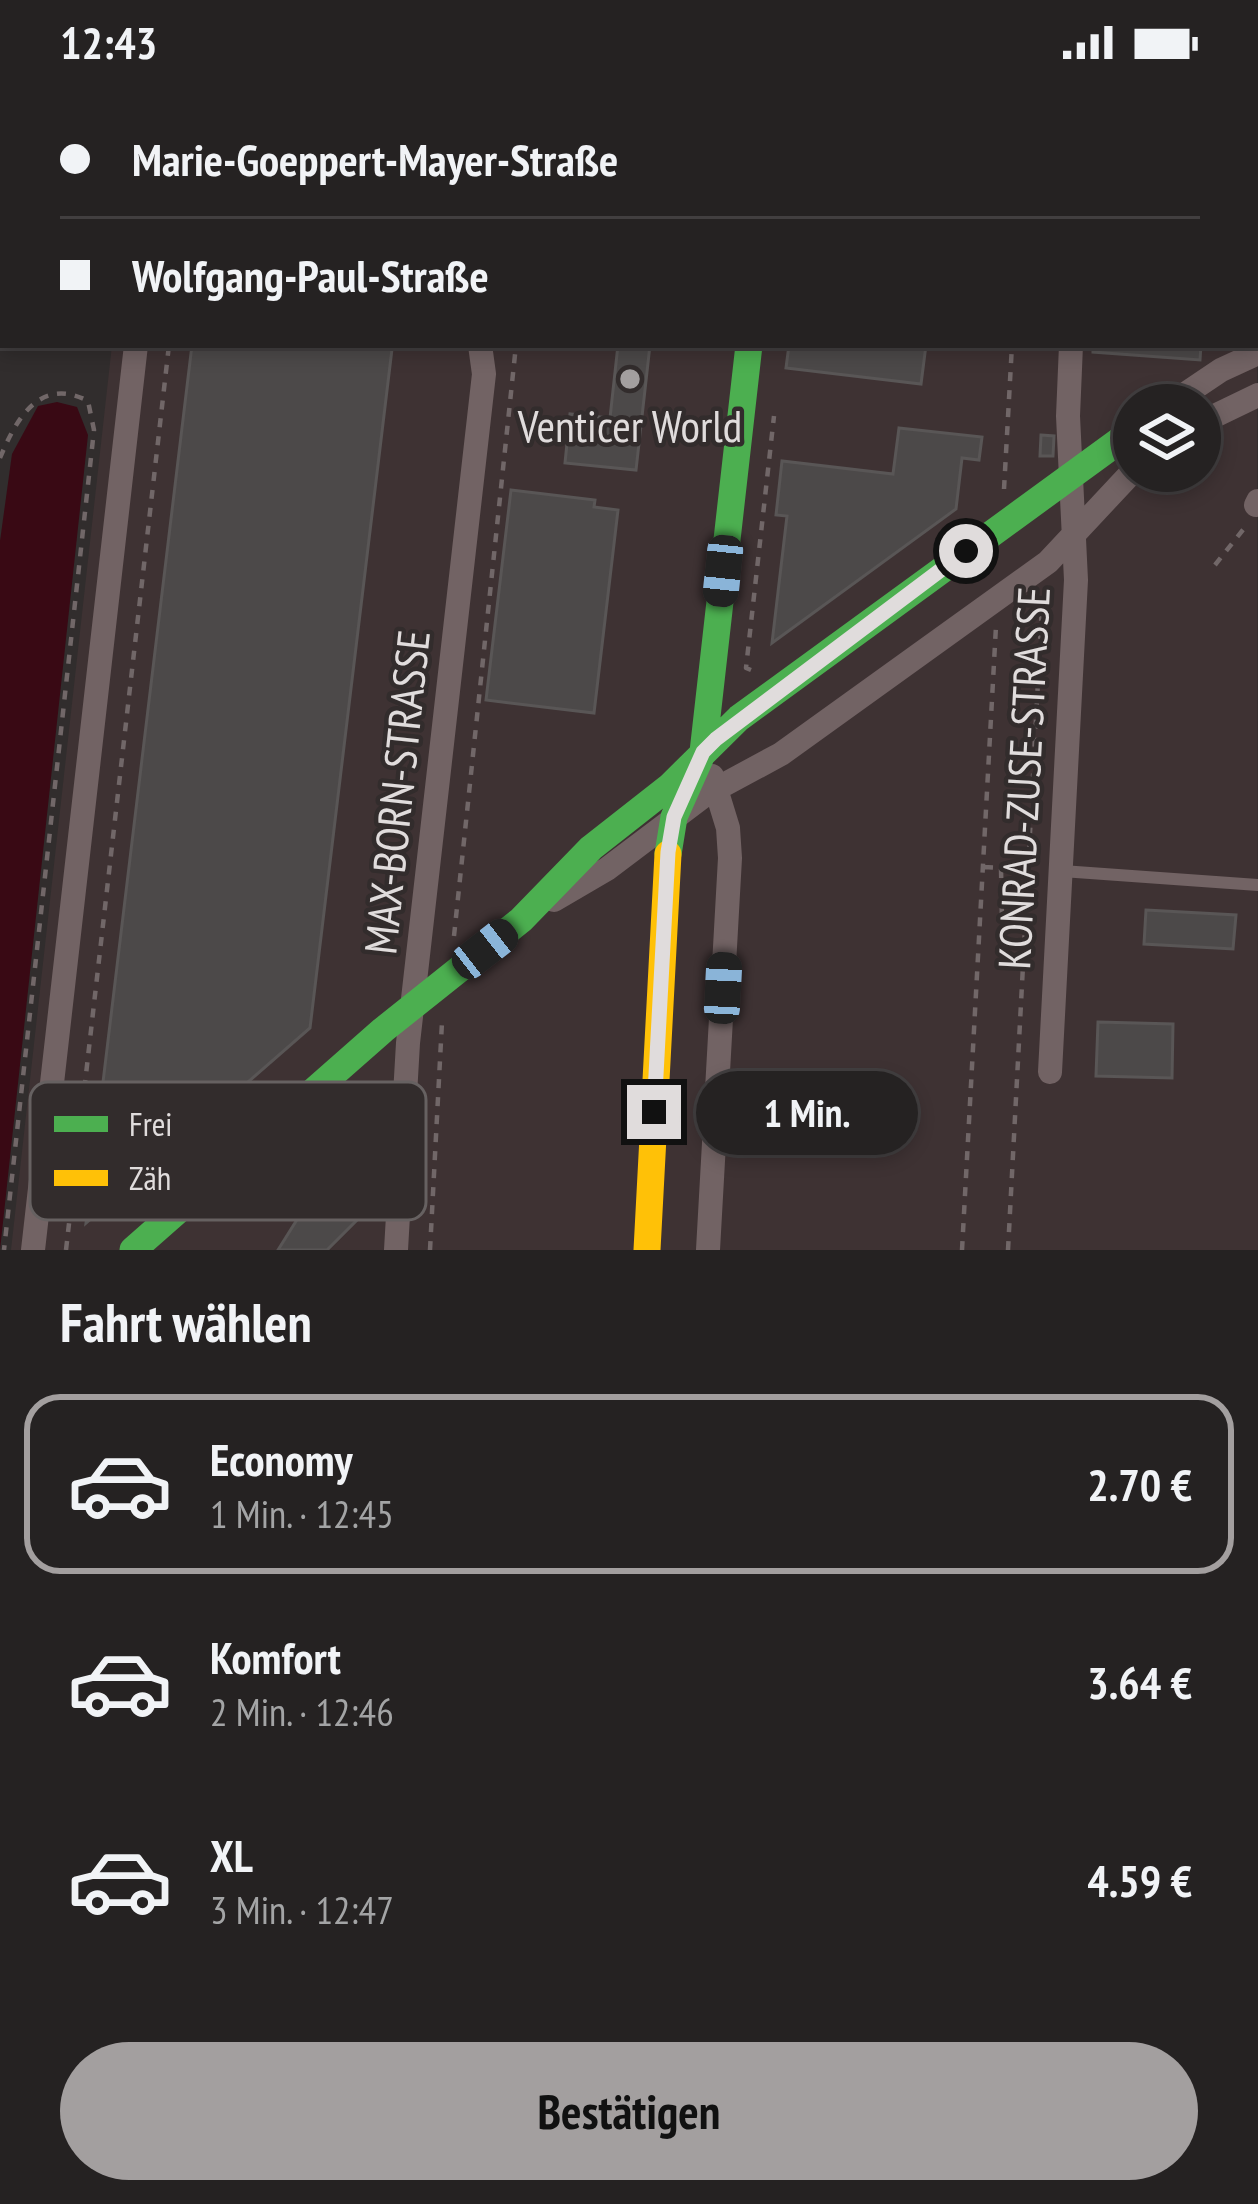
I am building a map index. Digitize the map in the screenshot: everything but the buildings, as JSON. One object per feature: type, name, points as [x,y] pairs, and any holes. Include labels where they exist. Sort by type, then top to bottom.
[{"type":"street","points":[[52,1082],[136,348]]},
{"type":"street","name":"MAX-BORN-STRASSE","points":[[407,1082],[483,389],[480,348]]},
{"type":"street","points":[[646,1250],[668,852],[674,817],[703,752],[749,348]]},
{"type":"street","name":"KONRAD-ZUSE-STRASSE","points":[[1050,1072],[1075,534],[1071,348]]},
{"type":"street","points":[[1203,384],[1255,352]]},
{"type":"street","points":[[1221,413],[1258,395]]},
{"type":"street","points":[[325,1082],[521,920],[591,848],[652,801],[749,710],[1113,445]]},
{"type":"street","points":[[521,920],[607,869],[716,789],[781,754],[998,598],[1075,534],[1114,492]]},
{"type":"street","points":[[703,752],[730,858],[708,1250]]},
{"type":"street","points":[[33,1250],[36,1220]]},
{"type":"street","points":[[133,1250],[167,1220]]},
{"type":"street","name":"MAX-BORN-STRASSE","points":[[396,1250],[398,1220]]},
{"type":"lane","points":[[1060,871],[1258,885]]},
{"type":"path","points":[[85,1082],[169,348]]},
{"type":"path","points":[[453,942],[516,348]]},
{"type":"path","points":[[1002,525],[1012,348]]},
{"type":"path","points":[[0,458],[27,408],[49,392],[74,393],[88,401],[94,430],[4,1250]]},
{"type":"path","points":[[746,668],[774,414]]},
{"type":"path","points":[[1215,565],[1254,510]]},
{"type":"path","points":[[962,1250],[998,598]]},
{"type":"path","points":[[1008,1250],[1042,605]]},
{"type":"path","points":[[984,867],[1001,868],[1002,922],[1026,924]]},
{"type":"path","points":[[430,1250],[442,1015]]},
{"type":"path","points":[[66,1250],[69,1220]]},
{"type":"shaded area","points":[[112,348],[1257,348],[1258,1250],[11,1250]]},
{"type":"shaded area","points":[[57,402],[77,407],[88,435],[0,1250],[0,541],[12,454],[38,406]]},
{"type":"traffic: fast","points":[[668,854],[674,817],[703,752],[749,348]]},
{"type":"traffic: fast","points":[[324,1082],[521,920],[591,848],[670,786],[739,718],[1113,445]]},
{"type":"traffic: fast","points":[[133,1250],[167,1220]]},
{"type":"traffic: slow","points":[[647,1250],[668,854]]},
{"type":"place","name":"Venticer World","points":[[630,379]]},
{"type":"route","points":[[654,1112],[668,852],[674,817],[703,752],[749,710],[966,551]]}]
